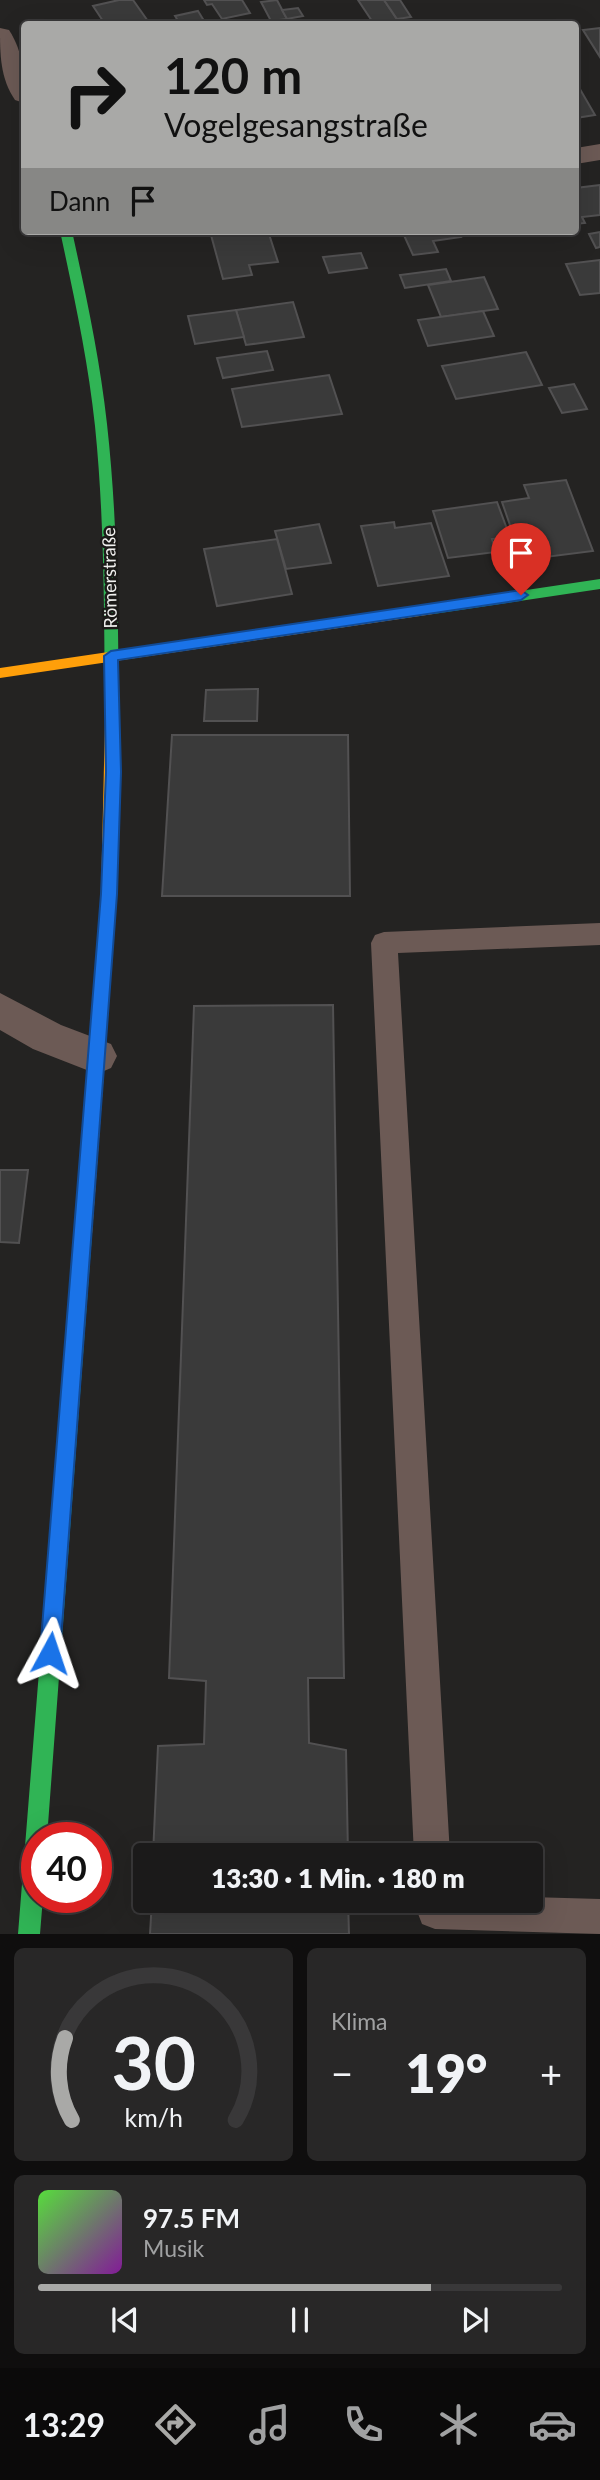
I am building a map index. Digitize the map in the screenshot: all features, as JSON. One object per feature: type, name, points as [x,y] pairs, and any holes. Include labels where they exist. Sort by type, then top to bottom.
[{"type":"street","points":[[0,35],[21,88]]},
{"type":"street","points":[[579,156],[600,152]]},
{"type":"street","name":"Römerstraße","points":[[29,1934],[97,1056],[112,813],[110,539],[101,424],[86,321],[67,235]]},
{"type":"street","points":[[0,673],[600,584]]},
{"type":"street","points":[[0,1010],[47,1037],[97,1056]]},
{"type":"lane","points":[[431,1843],[384,943],[600,934]]},
{"type":"lane","points":[[490,1913],[600,1917]]},
{"type":"building","points":[[133,0],[148,21],[103,21],[93,6]]},
{"type":"building","points":[[204,0],[242,0],[250,13],[222,19],[212,4],[207,5]]},
{"type":"building","points":[[277,0],[287,19],[271,21],[261,2]]},
{"type":"building","points":[[358,0],[384,0],[398,21],[372,21]]},
{"type":"building","points":[[384,0],[400,0],[411,17],[397,19]]},
{"type":"building","points":[[298,8],[303,16],[287,19],[282,10]]},
{"type":"building","points":[[198,11],[204,21],[178,21],[175,16]]},
{"type":"building","points":[[600,28],[600,57],[583,30]]},
{"type":"building","points":[[579,87],[595,115],[579,118]]},
{"type":"building","points":[[600,185],[600,215],[582,217],[585,223],[579,224],[579,188]]},
{"type":"building","points":[[600,232],[600,247],[596,248],[589,234]]},
{"type":"building","points":[[211,235],[269,235],[278,262],[249,265],[252,275],[223,279]]},
{"type":"building","points":[[404,235],[461,237],[433,241],[438,252],[413,255]]},
{"type":"building","points":[[361,253],[367,268],[329,273],[323,257]]},
{"type":"building","points":[[600,260],[600,293],[580,295],[566,264]]},
{"type":"building","points":[[446,269],[451,281],[405,288],[400,275]]},
{"type":"building","points":[[484,277],[498,309],[441,317],[428,285]]},
{"type":"building","points":[[293,302],[304,337],[246,345],[236,310]]},
{"type":"building","points":[[236,310],[244,337],[195,344],[188,316]]},
{"type":"building","points":[[483,311],[494,336],[428,346],[418,320]]},
{"type":"building","points":[[267,351],[273,370],[223,378],[217,358]]},
{"type":"building","points":[[526,352],[542,385],[456,399],[442,366]]},
{"type":"building","points":[[329,375],[342,414],[242,427],[232,389]]},
{"type":"building","points":[[574,384],[587,409],[562,413],[549,388]]},
{"type":"building","points":[[566,480],[593,551],[522,560],[502,502],[529,498],[524,485]]},
{"type":"building","points":[[497,502],[510,537],[492,539],[496,552],[448,558],[433,511]]},
{"type":"building","points":[[394,522],[395,528],[431,523],[449,576],[378,586],[361,526]]},
{"type":"building","points":[[319,524],[331,563],[286,569],[275,531]]},
{"type":"building","points":[[277,539],[292,594],[217,606],[204,549]]},
{"type":"building","points":[[258,689],[257,721],[204,721],[206,690]]},
{"type":"building","points":[[172,735],[348,735],[350,896],[162,896]]},
{"type":"building","points":[[333,1005],[344,1678],[308,1678],[309,1743],[346,1750],[348,1843],[154,1843],[158,1746],[204,1744],[206,1681],[169,1678],[194,1006]]},
{"type":"building","points":[[0,1170],[28,1170],[19,1243],[0,1242]]},
{"type":"building","points":[[151,1913],[348,1913],[349,1934],[150,1934]]},
{"type":"traffic: fast","points":[[67,235],[91,351],[105,461],[112,721]]},
{"type":"traffic: fast","points":[[433,609],[600,584]]},
{"type":"traffic: fast","points":[[29,1934],[83,1234]]},
{"type":"traffic: slow","points":[[0,673],[433,609]]},
{"type":"traffic: slow","points":[[83,1234],[109,894],[112,721]]},
{"type":"route","points":[[50,1653],[109,894],[113,772],[111,656],[521,595]]}]
